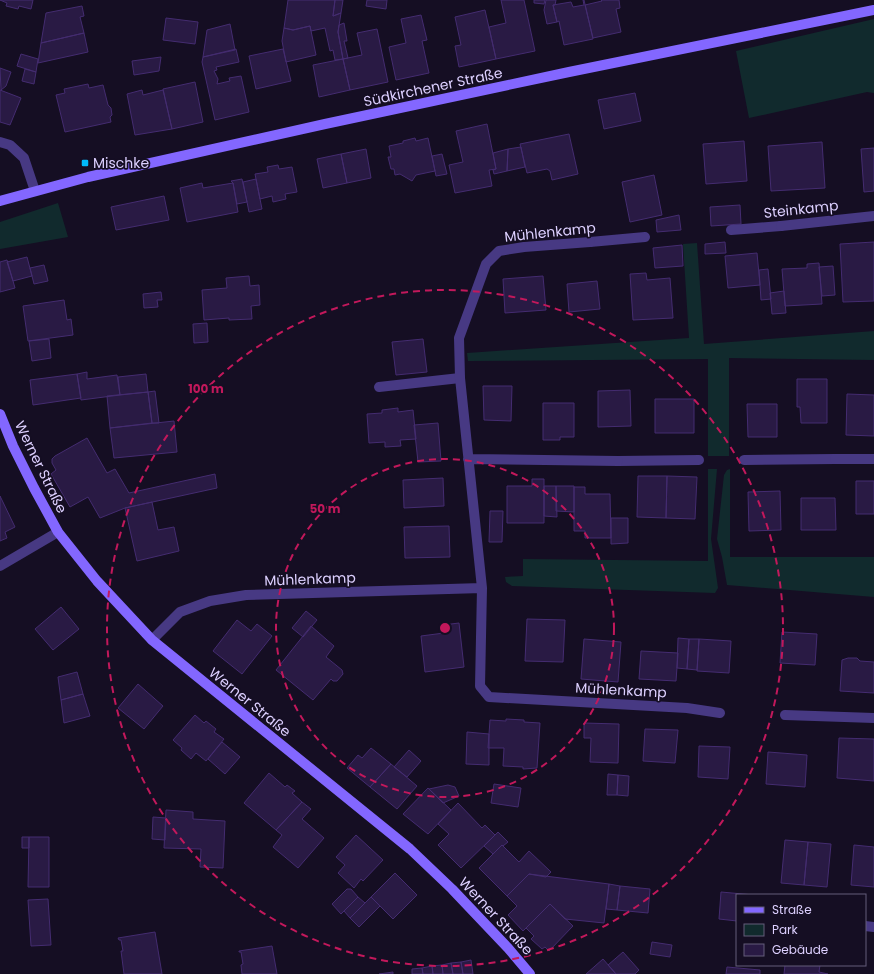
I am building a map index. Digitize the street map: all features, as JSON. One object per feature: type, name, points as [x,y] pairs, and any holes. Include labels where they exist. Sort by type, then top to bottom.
[{"type":"street","name":"Südkirchener Straße","points":[[0,201],[88,177],[340,121],[577,70],[874,10]]},
{"type":"street","points":[[0,142],[10,145],[24,158],[35,191]]},
{"type":"street","name":"Steinkamp","points":[[732,230],[874,216]]},
{"type":"street","name":"Mühlenkamp","points":[[645,237],[524,247],[499,251],[486,264],[459,338],[460,378],[482,588],[480,686],[489,697],[687,708],[720,713]]},
{"type":"street","points":[[378,387],[460,378]]},
{"type":"street","name":"Werner Straße","points":[[0,414],[13,446],[30,481],[58,532],[97,581],[152,640],[410,849],[452,889],[508,948],[530,974]]},
{"type":"street","points":[[468,458],[699,460]]},
{"type":"street","points":[[744,460],[874,459]]},
{"type":"street","points":[[0,566],[58,532]]},
{"type":"street","name":"Mühlenkamp","points":[[152,640],[180,612],[210,601],[246,596],[482,588]]},
{"type":"street","points":[[785,715],[874,718]]},
{"type":"green space","points":[[874,19],[874,93],[867,92],[749,118],[736,51]]},
{"type":"green space","points":[[58,203],[68,237],[0,249],[0,222]]},
{"type":"green space","points":[[697,243],[704,344],[874,331],[874,360],[729,358],[729,456],[708,456],[708,359],[468,361],[467,353],[689,338],[683,244]]},
{"type":"green space","points":[[708,469],[717,469],[711,539],[718,588],[715,593],[512,586],[506,582],[505,577],[523,576],[523,559],[708,561]]},
{"type":"green space","points":[[730,469],[730,557],[874,557],[874,597],[727,585],[717,539],[724,475],[727,470]]},
{"type":"building","points":[[0,0],[33,0],[31,9],[19,6],[18,9],[6,6],[7,3]]},
{"type":"building","points":[[288,0],[335,0],[333,16],[341,13],[338,32],[343,59],[335,60],[333,50],[330,51],[325,28],[311,31],[310,26],[293,30],[284,28]]},
{"type":"building","points":[[335,0],[343,0],[341,13],[333,16]]},
{"type":"building","points":[[367,0],[387,0],[386,9],[366,6]]},
{"type":"building","points":[[501,0],[524,0],[535,51],[496,59],[489,27],[506,23]]},
{"type":"building","points":[[534,0],[545,0],[544,4],[534,3]]},
{"type":"building","points":[[546,0],[556,0],[555,5],[553,5],[557,22],[547,24],[544,10]]},
{"type":"building","points":[[583,0],[593,39],[564,45],[559,21],[557,22],[553,5],[571,2],[573,7],[584,5]]},
{"type":"building","points":[[601,0],[619,0],[620,8],[616,9],[621,32],[593,38],[585,5],[602,1]]},
{"type":"building","points":[[82,6],[84,16],[80,17],[84,33],[41,43],[46,13]]},
{"type":"building","points":[[485,10],[496,59],[459,67],[455,46],[461,45],[455,17]]},
{"type":"building","points":[[421,15],[427,40],[422,41],[429,73],[396,80],[389,47],[406,43],[401,19]]},
{"type":"building","points":[[166,18],[198,22],[195,44],[163,40]]},
{"type":"building","points":[[344,23],[347,41],[344,41],[348,58],[343,59],[338,32],[339,25]]},
{"type":"building","points":[[230,24],[235,50],[203,57],[207,30]]},
{"type":"building","points":[[310,26],[316,55],[286,62],[282,41],[284,28],[293,30]]},
{"type":"building","points":[[377,29],[388,82],[350,90],[343,59],[362,55],[357,33]]},
{"type":"building","points":[[84,33],[88,52],[38,63],[41,43]]},
{"type":"building","points":[[236,49],[239,62],[216,67],[217,70],[214,71],[218,79],[217,84],[230,81],[229,78],[241,76],[249,112],[215,120],[202,62],[203,57]]},
{"type":"building","points":[[283,49],[291,81],[256,89],[249,56]]},
{"type":"building","points":[[21,54],[38,59],[36,72],[17,66]]},
{"type":"building","points":[[161,57],[159,71],[134,75],[132,61]]},
{"type":"building","points":[[343,59],[350,90],[319,97],[313,65]]},
{"type":"building","points":[[0,68],[11,72],[6,86],[1,90]]},
{"type":"building","points":[[25,69],[36,72],[34,84],[22,81]]},
{"type":"building","points":[[195,82],[203,122],[172,129],[163,89]]},
{"type":"building","points":[[88,84],[89,88],[103,85],[108,105],[111,108],[111,122],[65,132],[56,95],[65,93],[64,89]]},
{"type":"building","points":[[0,90],[21,98],[10,125],[0,122]]},
{"type":"building","points":[[142,90],[143,95],[163,90],[172,129],[135,135],[127,94]]},
{"type":"building","points":[[635,93],[641,121],[604,129],[598,100]]},
{"type":"building","points":[[487,124],[496,169],[489,170],[492,186],[455,193],[449,165],[463,162],[456,131]]},
{"type":"building","points":[[569,134],[578,174],[552,180],[550,171],[547,169],[527,173],[520,144]]},
{"type":"building","points":[[415,138],[416,141],[428,138],[435,171],[416,175],[412,181],[400,174],[395,175],[394,169],[391,169],[388,157],[391,157],[389,146],[403,143],[403,141]]},
{"type":"building","points":[[744,141],[747,181],[706,184],[703,144]]},
{"type":"building","points":[[822,142],[825,188],[771,191],[768,146]]},
{"type":"building","points":[[521,147],[525,167],[507,171],[508,149]]},
{"type":"building","points":[[874,148],[874,191],[864,192],[861,149]]},
{"type":"building","points":[[366,149],[371,178],[347,183],[341,154]]},
{"type":"building","points":[[508,149],[507,171],[494,174],[493,170],[496,169],[493,153]]},
{"type":"building","points":[[341,154],[347,183],[323,188],[317,159]]},
{"type":"building","points":[[442,154],[447,174],[436,176],[432,156]]},
{"type":"building","points":[[278,165],[279,169],[292,167],[297,192],[285,194],[286,199],[273,202],[272,196],[260,199],[255,174],[268,172],[267,167]]},
{"type":"building","points":[[654,175],[662,215],[630,222],[622,182]]},
{"type":"building","points":[[242,179],[247,202],[237,204],[233,183],[231,181]]},
{"type":"building","points":[[256,179],[262,209],[249,212],[243,182]]},
{"type":"building","points":[[202,183],[203,188],[233,183],[238,212],[187,222],[180,188]]},
{"type":"building","points":[[164,196],[169,220],[116,230],[111,207]]},
{"type":"building","points":[[740,205],[741,224],[711,226],[710,207]]},
{"type":"building","points":[[679,215],[681,230],[657,232],[656,220]]},
{"type":"building","points":[[725,242],[726,253],[705,254],[705,244]]},
{"type":"building","points":[[874,242],[874,301],[843,302],[840,244]]},
{"type":"building","points":[[682,245],[683,266],[655,268],[653,248]]},
{"type":"building","points":[[757,253],[760,285],[728,288],[725,256]]},
{"type":"building","points":[[27,257],[32,276],[13,281],[7,262]]},
{"type":"building","points":[[7,260],[15,288],[0,292],[0,262]]},
{"type":"building","points":[[819,263],[822,304],[785,306],[782,269],[807,268],[807,264]]},
{"type":"building","points":[[44,265],[48,281],[34,284],[30,268]]},
{"type":"building","points":[[833,266],[835,295],[822,296],[819,267]]},
{"type":"building","points":[[768,269],[771,299],[761,300],[759,270]]},
{"type":"building","points":[[646,273],[647,280],[670,278],[673,318],[633,320],[630,274]]},
{"type":"building","points":[[249,276],[250,286],[259,285],[260,305],[251,306],[252,319],[229,320],[229,318],[204,320],[202,290],[227,288],[226,278]]},
{"type":"building","points":[[543,276],[546,310],[505,313],[503,279]]},
{"type":"building","points":[[597,281],[600,309],[569,312],[567,284]]},
{"type":"building","points":[[784,291],[786,313],[772,314],[770,293]]},
{"type":"building","points":[[161,292],[162,300],[157,300],[158,307],[144,308],[143,294]]},
{"type":"building","points":[[64,300],[67,320],[71,319],[73,335],[28,341],[23,306]]},
{"type":"building","points":[[207,323],[208,342],[194,343],[193,324]]},
{"type":"building","points":[[49,339],[51,358],[32,361],[29,341]]},
{"type":"building","points":[[423,339],[427,372],[396,375],[392,342]]},
{"type":"building","points":[[87,372],[87,379],[117,375],[120,395],[81,400],[77,374]]},
{"type":"building","points":[[77,374],[81,398],[33,405],[30,380]]},
{"type":"building","points":[[146,374],[148,392],[120,395],[118,377]]},
{"type":"building","points":[[797,379],[827,379],[827,423],[801,423],[800,407],[797,407]]},
{"type":"building","points":[[483,386],[512,386],[511,421],[484,420]]},
{"type":"building","points":[[630,390],[631,426],[598,427],[598,391]]},
{"type":"building","points":[[155,391],[159,423],[152,423],[148,392]]},
{"type":"building","points":[[148,392],[152,423],[110,428],[107,396]]},
{"type":"building","points":[[847,394],[874,395],[874,436],[846,435]]},
{"type":"building","points":[[655,399],[694,399],[694,433],[655,433]]},
{"type":"building","points":[[543,403],[574,403],[574,437],[560,437],[560,440],[543,440]]},
{"type":"building","points":[[747,404],[777,404],[777,437],[748,437]]},
{"type":"building","points":[[398,408],[398,412],[413,410],[416,439],[400,440],[401,446],[385,447],[385,442],[369,443],[367,414],[382,413],[382,410]]},
{"type":"building","points":[[174,421],[177,452],[114,458],[110,428]]},
{"type":"building","points":[[438,423],[441,461],[418,462],[414,425]]},
{"type":"building","points":[[87,438],[107,473],[115,469],[129,493],[215,474],[217,488],[125,508],[100,518],[88,497],[70,507],[51,474],[56,470],[52,463],[52,459]]},
{"type":"building","points":[[638,476],[667,476],[666,518],[637,517]]},
{"type":"building","points":[[667,476],[697,477],[695,519],[666,518]]},
{"type":"building","points":[[443,478],[444,506],[404,508],[403,480]]},
{"type":"building","points":[[532,479],[544,479],[544,523],[507,523],[507,486],[532,486]]},
{"type":"building","points":[[856,481],[874,481],[874,514],[856,514]]},
{"type":"building","points":[[544,486],[556,486],[557,517],[544,516]]},
{"type":"building","points":[[556,486],[574,486],[574,512],[556,511]]},
{"type":"building","points":[[574,487],[585,487],[585,494],[610,494],[611,538],[585,538],[585,531],[574,531]]},
{"type":"building","points":[[780,491],[781,530],[749,531],[748,492]]},
{"type":"building","points":[[0,496],[15,527],[5,532],[7,538],[0,541]]},
{"type":"building","points":[[801,498],[835,498],[836,530],[801,530]]},
{"type":"building","points":[[152,502],[158,530],[174,527],[179,551],[137,561],[125,508]]},
{"type":"building","points":[[490,511],[503,511],[502,542],[489,542]]},
{"type":"building","points":[[611,518],[628,518],[628,543],[611,544]]},
{"type":"building","points":[[449,526],[450,557],[405,558],[404,527]]},
{"type":"building","points":[[61,607],[79,629],[53,650],[35,629]]},
{"type":"building","points":[[306,611],[317,620],[303,637],[292,628]]},
{"type":"building","points":[[527,619],[565,620],[563,662],[525,661]]},
{"type":"building","points":[[237,620],[251,631],[257,624],[272,636],[242,674],[213,651]]},
{"type":"building","points":[[459,623],[464,667],[425,672],[421,636],[444,633],[443,625]]},
{"type":"building","points":[[311,626],[334,646],[326,657],[342,670],[343,674],[337,681],[333,681],[331,679],[313,700],[276,670]]},
{"type":"building","points":[[782,632],[817,634],[815,665],[780,663]]},
{"type":"building","points":[[678,638],[689,639],[687,669],[677,668]]},
{"type":"building","points":[[584,639],[621,642],[618,682],[581,679]]},
{"type":"building","points":[[689,639],[699,639],[697,670],[687,669]]},
{"type":"building","points":[[699,639],[731,641],[729,673],[697,671]]},
{"type":"building","points":[[641,651],[678,653],[676,681],[639,679]]},
{"type":"building","points":[[857,658],[860,661],[874,662],[874,693],[840,691],[842,660]]},
{"type":"building","points":[[77,672],[83,694],[61,700],[58,677]]},
{"type":"building","points":[[138,684],[163,706],[144,729],[118,708]]},
{"type":"building","points":[[83,694],[90,716],[64,723],[61,700]]},
{"type":"building","points":[[195,715],[204,723],[206,721],[216,729],[214,732],[224,739],[206,761],[196,753],[191,759],[173,740]]},
{"type":"building","points":[[506,719],[540,723],[537,768],[523,769],[523,767],[503,766],[504,748],[488,748],[490,720],[506,721]]},
{"type":"building","points":[[584,723],[619,724],[618,763],[590,762],[591,738],[584,738]]},
{"type":"building","points":[[645,729],[678,730],[675,763],[643,761]]},
{"type":"building","points":[[467,732],[489,734],[489,765],[466,764]]},
{"type":"building","points":[[839,738],[874,739],[874,781],[837,778]]},
{"type":"building","points":[[222,742],[240,757],[225,774],[208,759]]},
{"type":"building","points":[[699,746],[730,747],[728,779],[698,777]]},
{"type":"building","points":[[371,748],[391,764],[370,787],[347,768],[358,755],[362,758]]},
{"type":"building","points":[[409,750],[421,761],[407,777],[394,767]]},
{"type":"building","points":[[768,752],[807,755],[805,787],[766,784]]},
{"type":"building","points":[[391,764],[417,786],[397,809],[370,787]]},
{"type":"building","points":[[269,773],[285,787],[287,785],[295,791],[292,793],[302,802],[276,830],[244,803]]},
{"type":"building","points":[[608,774],[618,775],[617,795],[607,795]]},
{"type":"building","points":[[618,775],[629,776],[628,796],[617,795]]},
{"type":"building","points":[[494,784],[521,788],[518,807],[491,803]]},
{"type":"building","points":[[448,785],[455,787],[459,796],[443,803],[429,789]]},
{"type":"building","points":[[428,788],[451,810],[428,834],[403,814]]},
{"type":"building","points":[[302,802],[311,809],[302,819],[324,838],[298,868],[273,847],[282,835],[276,830]]},
{"type":"building","points":[[458,803],[482,828],[485,825],[495,835],[461,868],[438,845],[449,834],[438,824]]},
{"type":"building","points":[[166,810],[193,812],[193,819],[225,821],[223,868],[200,867],[201,849],[164,848]]},
{"type":"building","points":[[153,817],[166,818],[165,840],[152,839]]},
{"type":"building","points":[[498,832],[508,842],[503,846],[502,845],[493,854],[484,846]]},
{"type":"building","points":[[356,835],[383,860],[363,881],[361,879],[354,888],[338,873],[345,865],[336,857]]},
{"type":"building","points":[[22,837],[29,837],[29,848],[22,848]]},
{"type":"building","points":[[29,837],[49,837],[49,887],[28,887]]},
{"type":"building","points":[[785,840],[808,842],[804,885],[781,883]]},
{"type":"building","points":[[808,842],[831,844],[827,887],[804,885]]},
{"type":"building","points":[[502,845],[519,862],[529,851],[551,872],[546,877],[529,874],[507,896],[479,868]]},
{"type":"building","points":[[854,845],[874,847],[874,887],[851,885]]},
{"type":"building","points":[[395,873],[417,895],[393,919],[371,897]]},
{"type":"building","points":[[529,874],[609,884],[604,923],[565,919],[550,904],[523,931],[508,915],[517,906],[507,896]]},
{"type":"building","points":[[609,884],[620,886],[617,910],[606,909]]},
{"type":"building","points":[[620,886],[650,889],[648,913],[617,910]]},
{"type":"building","points":[[347,889],[351,889],[358,897],[341,914],[332,904]]},
{"type":"building","points":[[721,892],[743,894],[736,894],[736,921],[719,919]]},
{"type":"building","points":[[358,897],[365,903],[350,918],[344,911]]},
{"type":"building","points":[[371,897],[380,906],[359,927],[350,918]]},
{"type":"building","points":[[48,899],[51,945],[31,946],[28,900]]},
{"type":"building","points":[[550,904],[573,926],[549,951],[545,947],[542,949],[531,939],[534,936],[526,928]]},
{"type":"building","points":[[155,932],[162,974],[124,974],[121,951],[123,951],[121,940],[118,938]]},
{"type":"building","points":[[652,942],[672,945],[670,957],[650,954]]},
{"type":"building","points":[[272,946],[277,974],[242,974],[241,965],[243,964],[241,952],[239,951]]},
{"type":"building","points":[[623,952],[639,970],[635,974],[616,974],[608,965]]},
{"type":"building","points":[[603,959],[616,974],[586,974]]},
{"type":"building","points":[[471,960],[473,974],[463,974],[461,962]]},
{"type":"building","points":[[461,962],[463,974],[453,974],[451,963]]},
{"type":"building","points":[[451,963],[453,974],[443,974],[442,965]]},
{"type":"building","points":[[442,965],[443,974],[433,974],[432,966]]},
{"type":"building","points":[[432,966],[433,974],[423,974],[422,968]]},
{"type":"building","points":[[785,966],[820,966],[819,972],[828,974],[784,974]]},
{"type":"building","points":[[727,967],[760,970],[760,974],[726,974]]},
{"type":"building","points":[[422,968],[423,974],[412,974],[412,969]]},
{"type":"building","points":[[393,972],[393,974],[379,974]]},
{"type":"place","name":"Mischke","points":[[85,163]]}]
